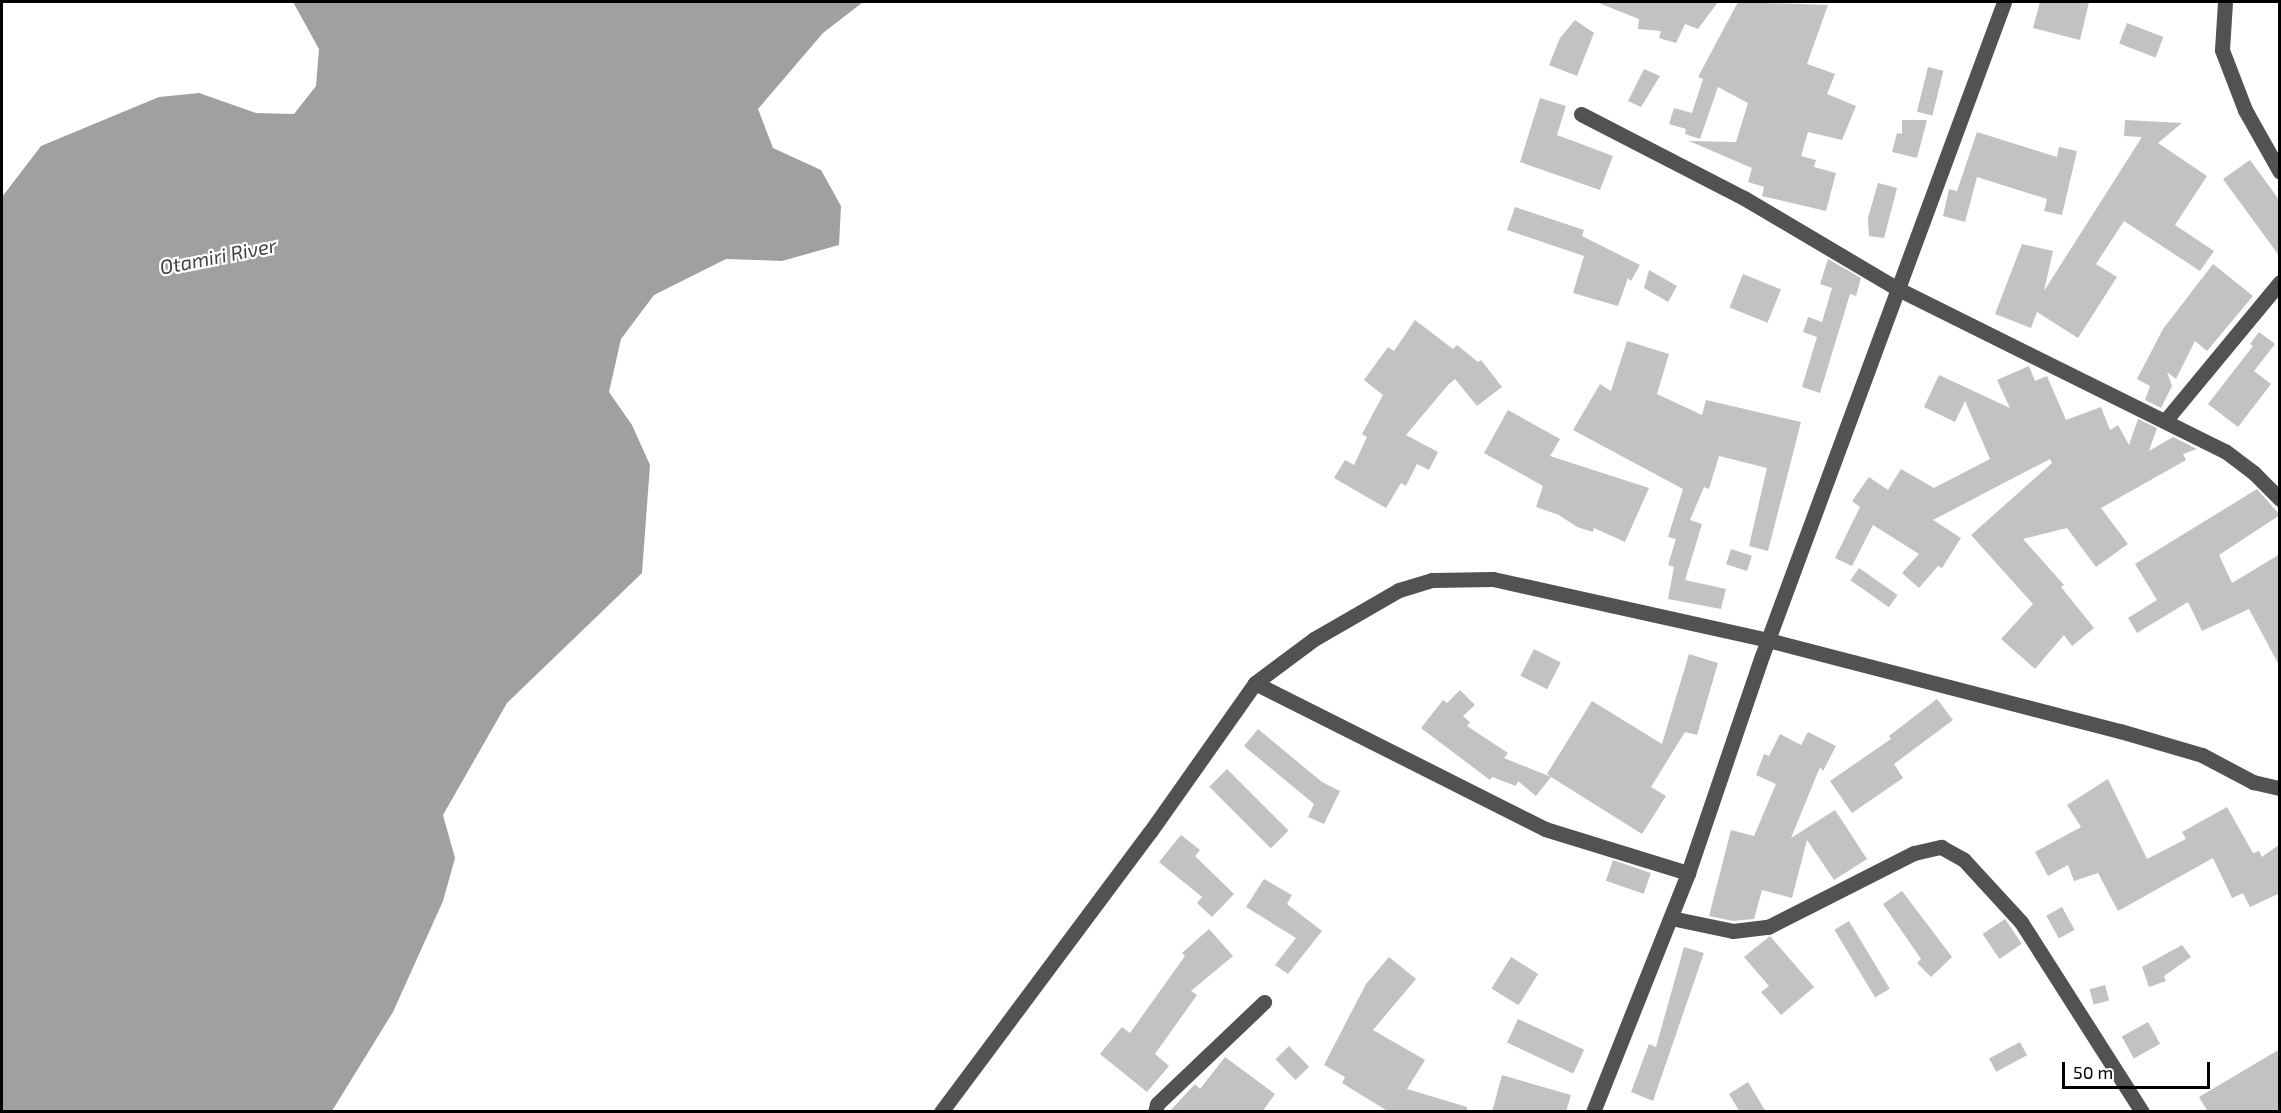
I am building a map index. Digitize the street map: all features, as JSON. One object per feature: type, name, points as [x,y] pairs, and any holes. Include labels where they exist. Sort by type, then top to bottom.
[{"type":"street","points":[[1593,1112],[1688,873],[1768,640],[2004,2]]},
{"type":"street","points":[[2225,2],[2222,50],[2246,110],[2280,172]]},
{"type":"street","points":[[1581,114],[1744,198],[1898,289],[2225,451],[2280,499]]},
{"type":"street","points":[[2165,421],[2280,282]]},
{"type":"street","points":[[941,1112],[1136,851],[1255,682],[1273,666],[1323,633],[1399,590],[1432,580],[1493,579],[1768,640],[2006,699],[2172,746],[2202,755],[2253,782],[2280,788]]},
{"type":"street","points":[[1255,682],[1545,829],[1688,873]]},
{"type":"street","points":[[1671,918],[1733,931],[1768,927],[1914,853],[1941,847],[1964,860],[2021,922],[2142,1112]]},
{"type":"street","points":[[1155,1112],[1157,1104],[1264,1002]]},
{"type":"water","name":"Otamiri River","points":[[293,2],[863,2],[823,33],[758,109],[773,148],[821,170],[841,206],[839,245],[782,261],[726,259],[654,295],[621,339],[609,392],[632,425],[650,465],[642,573],[507,703],[443,815],[455,858],[443,901],[393,1012],[332,1111],[2,1111],[2,197],[41,146],[159,97],[199,93],[256,113],[294,114],[316,86],[319,49]]},
{"type":"building","points":[[1596,2],[1718,2],[1698,29],[1685,24],[1676,43],[1659,38],[1661,31],[1638,29],[1639,19]]},
{"type":"building","points":[[1738,2],[1828,5],[1807,64],[1835,74],[1827,94],[1856,106],[1842,140],[1808,132],[1801,156],[1816,160],[1814,167],[1836,173],[1826,211],[1762,196],[1764,187],[1748,182],[1752,168],[1689,141],[1736,142],[1748,103],[1718,87],[1700,139],[1685,134],[1686,129],[1669,124],[1674,108],[1692,113],[1703,79],[1698,77]]},
{"type":"building","points":[[2040,2],[2089,2],[2080,40],[2033,28]]},
{"type":"building","points":[[1575,20],[1594,33],[1577,76],[1549,65],[1560,38]]},
{"type":"building","points":[[2127,23],[2163,37],[2156,58],[2119,44]]},
{"type":"building","points":[[1928,67],[1944,71],[1932,116],[1917,112]]},
{"type":"building","points":[[1644,69],[1660,76],[1641,107],[1628,101]]},
{"type":"building","points":[[1540,98],[1566,106],[1557,135],[1613,156],[1600,190],[1520,162]]},
{"type":"building","points":[[1902,120],[1927,120],[1917,158],[1892,152],[1897,133],[1902,134]]},
{"type":"building","points":[[2125,120],[2182,123],[2158,143],[2207,176],[2175,225],[2214,251],[2200,271],[2124,221],[2096,264],[2117,277],[2078,338],[2037,312],[2031,328],[1995,314],[2022,244],[2053,251],[2044,291],[2142,137],[2124,136]]},
{"type":"building","points":[[1977,132],[2057,157],[2059,147],[2077,151],[2062,215],[2044,211],[2047,199],[1977,177],[1965,222],[1943,216],[1949,189],[1957,191]]},
{"type":"building","points":[[2250,160],[2280,201],[2280,257],[2223,179]]},
{"type":"building","points":[[1878,183],[1897,188],[1884,238],[1869,236],[1868,218]]},
{"type":"building","points":[[1515,207],[1584,230],[1582,236],[1640,265],[1631,281],[1628,278],[1618,306],[1573,293],[1584,256],[1507,230]]},
{"type":"building","points":[[1828,259],[1861,278],[1856,296],[1850,294],[1820,393],[1802,387],[1817,337],[1803,332],[1808,317],[1822,322],[1832,288],[1820,284]]},
{"type":"building","points":[[2213,264],[2253,296],[2207,351],[2195,341],[2176,379],[2167,372],[2172,386],[2161,408],[2145,400],[2150,386],[2137,379],[2163,329]]},
{"type":"building","points":[[1649,270],[1677,286],[1668,302],[1644,288]]},
{"type":"building","points":[[1743,274],[1781,289],[1768,323],[1730,307]]},
{"type":"building","points":[[1415,320],[1453,349],[1457,345],[1478,362],[1481,360],[1502,387],[1477,406],[1455,379],[1448,385],[1406,435],[1438,452],[1429,470],[1417,464],[1406,486],[1401,483],[1386,508],[1334,478],[1345,460],[1354,465],[1367,437],[1362,434],[1383,395],[1364,380],[1388,347],[1394,351]]},
{"type":"building","points":[[2259,332],[2275,344],[2254,371],[2271,384],[2238,427],[2208,404],[2253,346],[2250,344]]},
{"type":"building","points":[[1627,341],[1669,354],[1657,394],[1702,415],[1706,400],[1801,422],[1768,551],[1749,546],[1767,468],[1719,456],[1709,489],[1704,487],[1690,520],[1702,524],[1685,580],[1726,589],[1721,609],[1668,599],[1674,567],[1668,565],[1676,539],[1668,537],[1683,489],[1573,430],[1600,384],[1611,391]]},
{"type":"building","points":[[2029,366],[2035,381],[2047,376],[2066,420],[2101,407],[2110,430],[2118,425],[2129,445],[2138,419],[2157,428],[2149,451],[2173,437],[2197,449],[2183,454],[2186,460],[2101,508],[2128,544],[2096,567],[2067,528],[2023,539],[2064,585],[2061,587],[2094,628],[2072,646],[2064,635],[2035,669],[2001,639],[2033,604],[1971,535],[2052,463],[2050,459],[1933,520],[1961,538],[1942,568],[1938,566],[1919,588],[1902,573],[1919,554],[1873,525],[1852,566],[1835,558],[1860,507],[1852,501],[1869,477],[1888,490],[1901,469],[1934,488],[1990,459],[1965,401],[1955,422],[1924,407],[1939,375],[2010,408],[1997,380]]},
{"type":"building","points":[[1508,410],[1560,439],[1550,456],[1649,488],[1625,542],[1594,528],[1593,532],[1577,527],[1559,515],[1536,507],[1543,486],[1484,453]]},
{"type":"building","points":[[2257,489],[2280,515],[2219,555],[2232,583],[2280,554],[2280,667],[2249,609],[2202,631],[2188,602],[2137,633],[2128,618],[2157,600],[2135,564]]},
{"type":"building","points":[[1731,549],[1752,556],[1747,571],[1726,564]]},
{"type":"building","points":[[1859,568],[1898,595],[1889,607],[1850,580]]},
{"type":"building","points":[[1534,649],[1561,663],[1547,689],[1520,676]]},
{"type":"building","points":[[1689,654],[1718,663],[1697,735],[1685,732],[1651,787],[1666,796],[1642,834],[1547,774],[1592,701],[1662,744]]},
{"type":"building","points":[[1460,690],[1475,705],[1463,716],[1470,722],[1467,726],[1508,753],[1504,758],[1551,777],[1536,796],[1518,781],[1516,786],[1492,777],[1490,780],[1421,728],[1443,700],[1447,703]]},
{"type":"building","points":[[1937,699],[1953,720],[1894,764],[1903,778],[1852,813],[1830,781],[1891,739],[1889,736]]},
{"type":"building","points":[[1258,729],[1322,782],[1340,791],[1324,824],[1308,817],[1314,804],[1244,746]]},
{"type":"building","points":[[1808,732],[1836,746],[1823,771],[1820,767],[1791,838],[1835,810],[1867,859],[1834,880],[1807,840],[1792,898],[1762,890],[1754,919],[1733,921],[1709,916],[1731,830],[1754,836],[1776,784],[1756,775],[1764,754],[1769,756],[1780,734],[1801,745]]},
{"type":"building","points":[[1227,769],[1289,831],[1271,848],[1209,787]]},
{"type":"building","points":[[2108,779],[2147,859],[2186,839],[2182,832],[2227,807],[2253,853],[2259,851],[2262,857],[2280,844],[2280,893],[2250,907],[2243,893],[2232,898],[2213,858],[2118,911],[2098,873],[2074,881],[2068,865],[2048,876],[2035,852],[2081,827],[2067,805]]},
{"type":"building","points":[[1181,835],[1200,850],[1195,856],[1234,894],[1212,917],[1197,903],[1202,897],[1159,862]]},
{"type":"building","points":[[1613,860],[1651,873],[1644,894],[1606,881]]},
{"type":"building","points":[[1264,879],[1292,895],[1287,904],[1322,931],[1288,974],[1275,965],[1296,938],[1246,907]]},
{"type":"building","points":[[1902,891],[1952,957],[1931,977],[1917,963],[1921,959],[1883,904]]},
{"type":"building","points":[[2062,907],[2075,930],[2059,938],[2046,916]]},
{"type":"building","points":[[2005,919],[2022,944],[1999,959],[1983,934]]},
{"type":"building","points":[[1849,921],[1890,989],[1875,997],[1834,930]]},
{"type":"building","points":[[1209,929],[1233,956],[1191,991],[1197,995],[1155,1054],[1169,1066],[1147,1092],[1100,1054],[1122,1027],[1130,1033],[1185,956],[1182,953]]},
{"type":"building","points":[[1770,936],[1814,987],[1781,1015],[1761,992],[1769,986],[1744,957]]},
{"type":"building","points":[[2182,945],[2191,957],[2164,976],[2166,981],[2149,987],[2142,967]]},
{"type":"building","points":[[1684,947],[1704,953],[1653,1101],[1631,1092],[1649,1044],[1656,1047]]},
{"type":"building","points":[[1389,957],[1416,979],[1373,1030],[1425,1060],[1407,1089],[1467,1107],[1467,1112],[1389,1112],[1342,1083],[1345,1077],[1324,1065],[1366,984]]},
{"type":"building","points":[[1511,957],[1538,974],[1519,1005],[1491,988]]},
{"type":"building","points":[[2105,985],[2109,1000],[2094,1005],[2090,989]]},
{"type":"building","points":[[1518,1019],[1584,1050],[1573,1073],[1507,1043]]},
{"type":"building","points":[[2148,1022],[2160,1044],[2134,1058],[2122,1037]]},
{"type":"building","points":[[2020,1042],[2027,1055],[1996,1072],[1989,1058]]},
{"type":"building","points":[[1289,1046],[1309,1067],[1295,1080],[1275,1059]]},
{"type":"building","points":[[2280,1049],[2280,1112],[2208,1112],[2199,1097]]},
{"type":"building","points":[[1225,1057],[1275,1094],[1262,1112],[1169,1112],[1195,1084],[1200,1089]]},
{"type":"building","points":[[1502,1075],[1571,1095],[1566,1112],[1492,1112]]},
{"type":"building","points":[[1748,1082],[1766,1112],[1740,1112],[1729,1094]]}]
